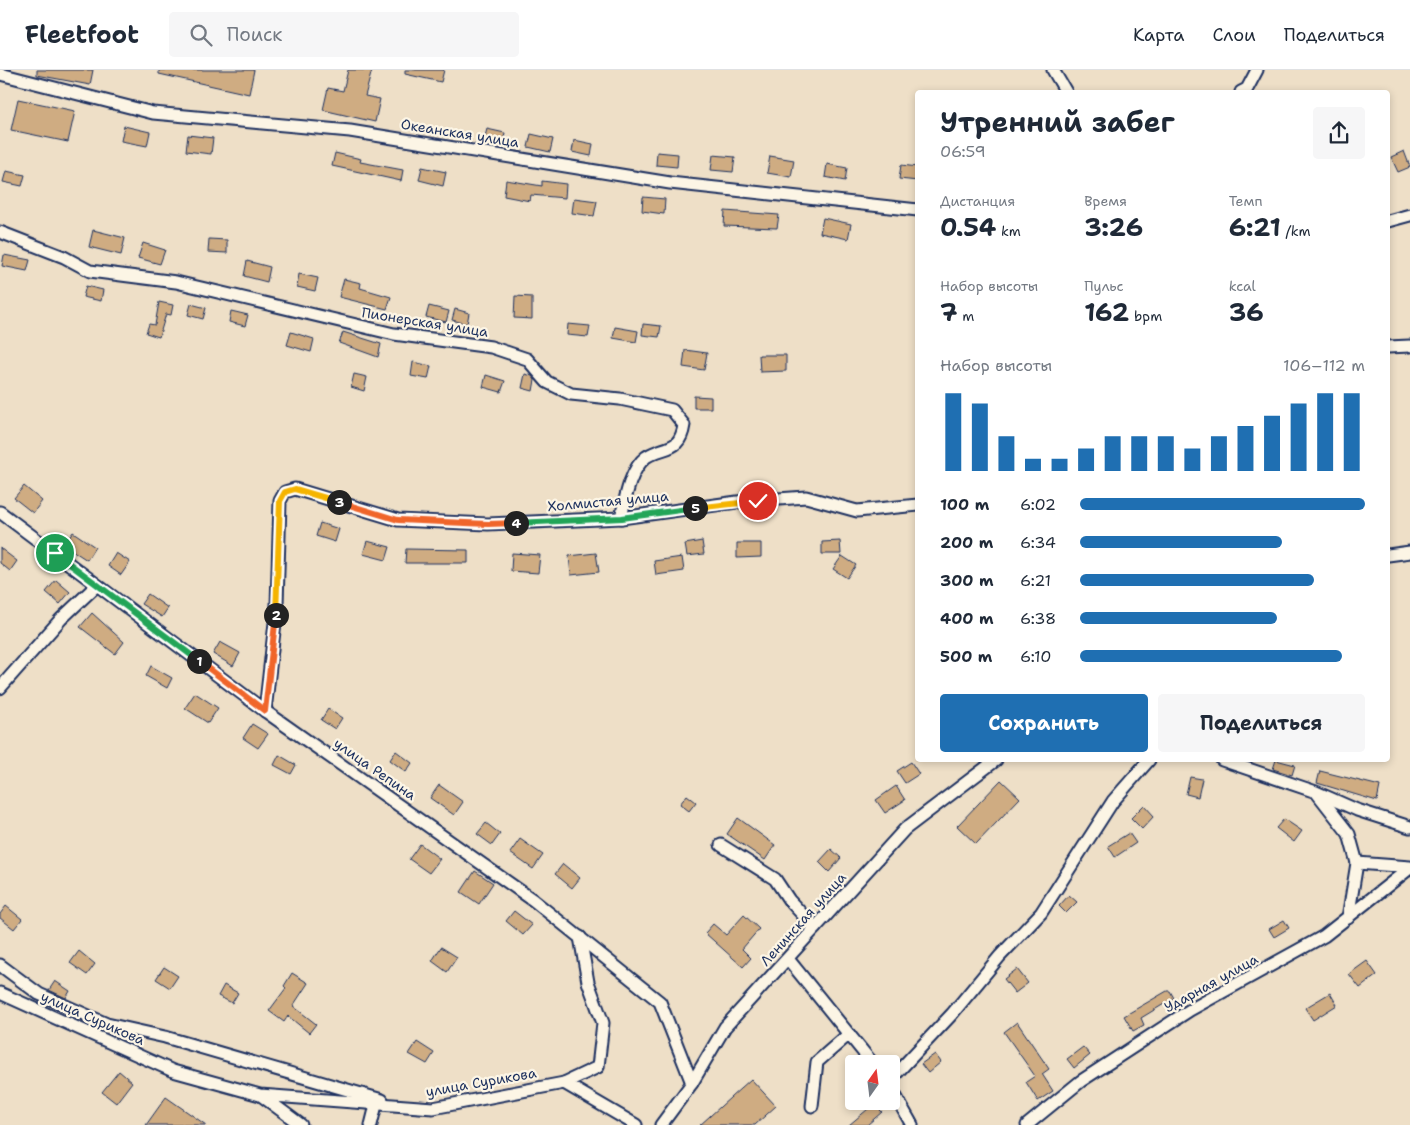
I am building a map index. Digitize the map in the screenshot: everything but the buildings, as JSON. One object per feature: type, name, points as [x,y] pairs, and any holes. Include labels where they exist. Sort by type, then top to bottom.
[{"type":"street","points":[[1053,70],[1065,90]]},
{"type":"street","points":[[1245,90],[1257,70]]},
{"type":"street","name":"Океанская улица","points":[[0,74],[153,113],[350,130],[670,183],[915,210]]},
{"type":"street","points":[[1390,221],[1410,215]]},
{"type":"street","name":"Пионерская улица","points":[[0,232],[64,257],[90,272],[176,282],[394,334],[490,347],[527,359],[547,382],[570,394],[620,399],[672,410],[684,425],[682,436],[672,448],[646,458],[628,484],[622,518]]},
{"type":"street","points":[[1390,347],[1410,346]]},
{"type":"street","name":"Холмистая улица","points":[[265,711],[277,605],[280,501],[285,492],[295,489],[398,520],[488,524],[622,518],[737,502],[806,497],[857,511],[915,505]]},
{"type":"street","name":"улица Репина","points":[[0,512],[265,711],[525,894],[660,1002],[692,1083]]},
{"type":"street","points":[[1390,555],[1410,552]]},
{"type":"street","points":[[0,688],[61,619],[97,585]]},
{"type":"street","name":"Ленинская улица","points":[[661,1125],[692,1083],[725,1027],[905,829],[993,762]]},
{"type":"street","points":[[900,1069],[952,1014],[1000,956],[1041,913],[1113,801],[1147,762]]},
{"type":"street","points":[[1228,762],[1410,827]]},
{"type":"street","points":[[1316,792],[1349,834],[1357,863],[1348,918]]},
{"type":"street","points":[[721,845],[775,879],[789,900],[816,928]]},
{"type":"street","points":[[1357,863],[1410,867]]},
{"type":"street","name":"Ударная улица","points":[[1028,1125],[1080,1081],[1190,1010],[1324,936],[1410,867]]},
{"type":"street","name":"улица Сурикова","points":[[0,993],[173,1071],[260,1095],[433,1108],[564,1083],[598,1066],[603,1023],[588,982],[580,937]]},
{"type":"street","points":[[788,959],[866,1055]]},
{"type":"street","points":[[0,965],[39,994],[107,1024],[165,1037],[398,1106]]},
{"type":"street","points":[[812,1106],[817,1062],[849,1034]]},
{"type":"street","points":[[564,1083],[636,1125]]},
{"type":"street","name":"улица Сурикова","points":[[260,1095],[301,1125]]},
{"type":"street","points":[[900,1104],[912,1125]]},
{"type":"street","points":[[371,1125],[376,1105]]},
{"type":"route","points":[[55,553],[265,711],[277,605],[280,501],[285,492],[295,489],[398,520],[488,524],[622,518],[737,502],[758,501]]}]
